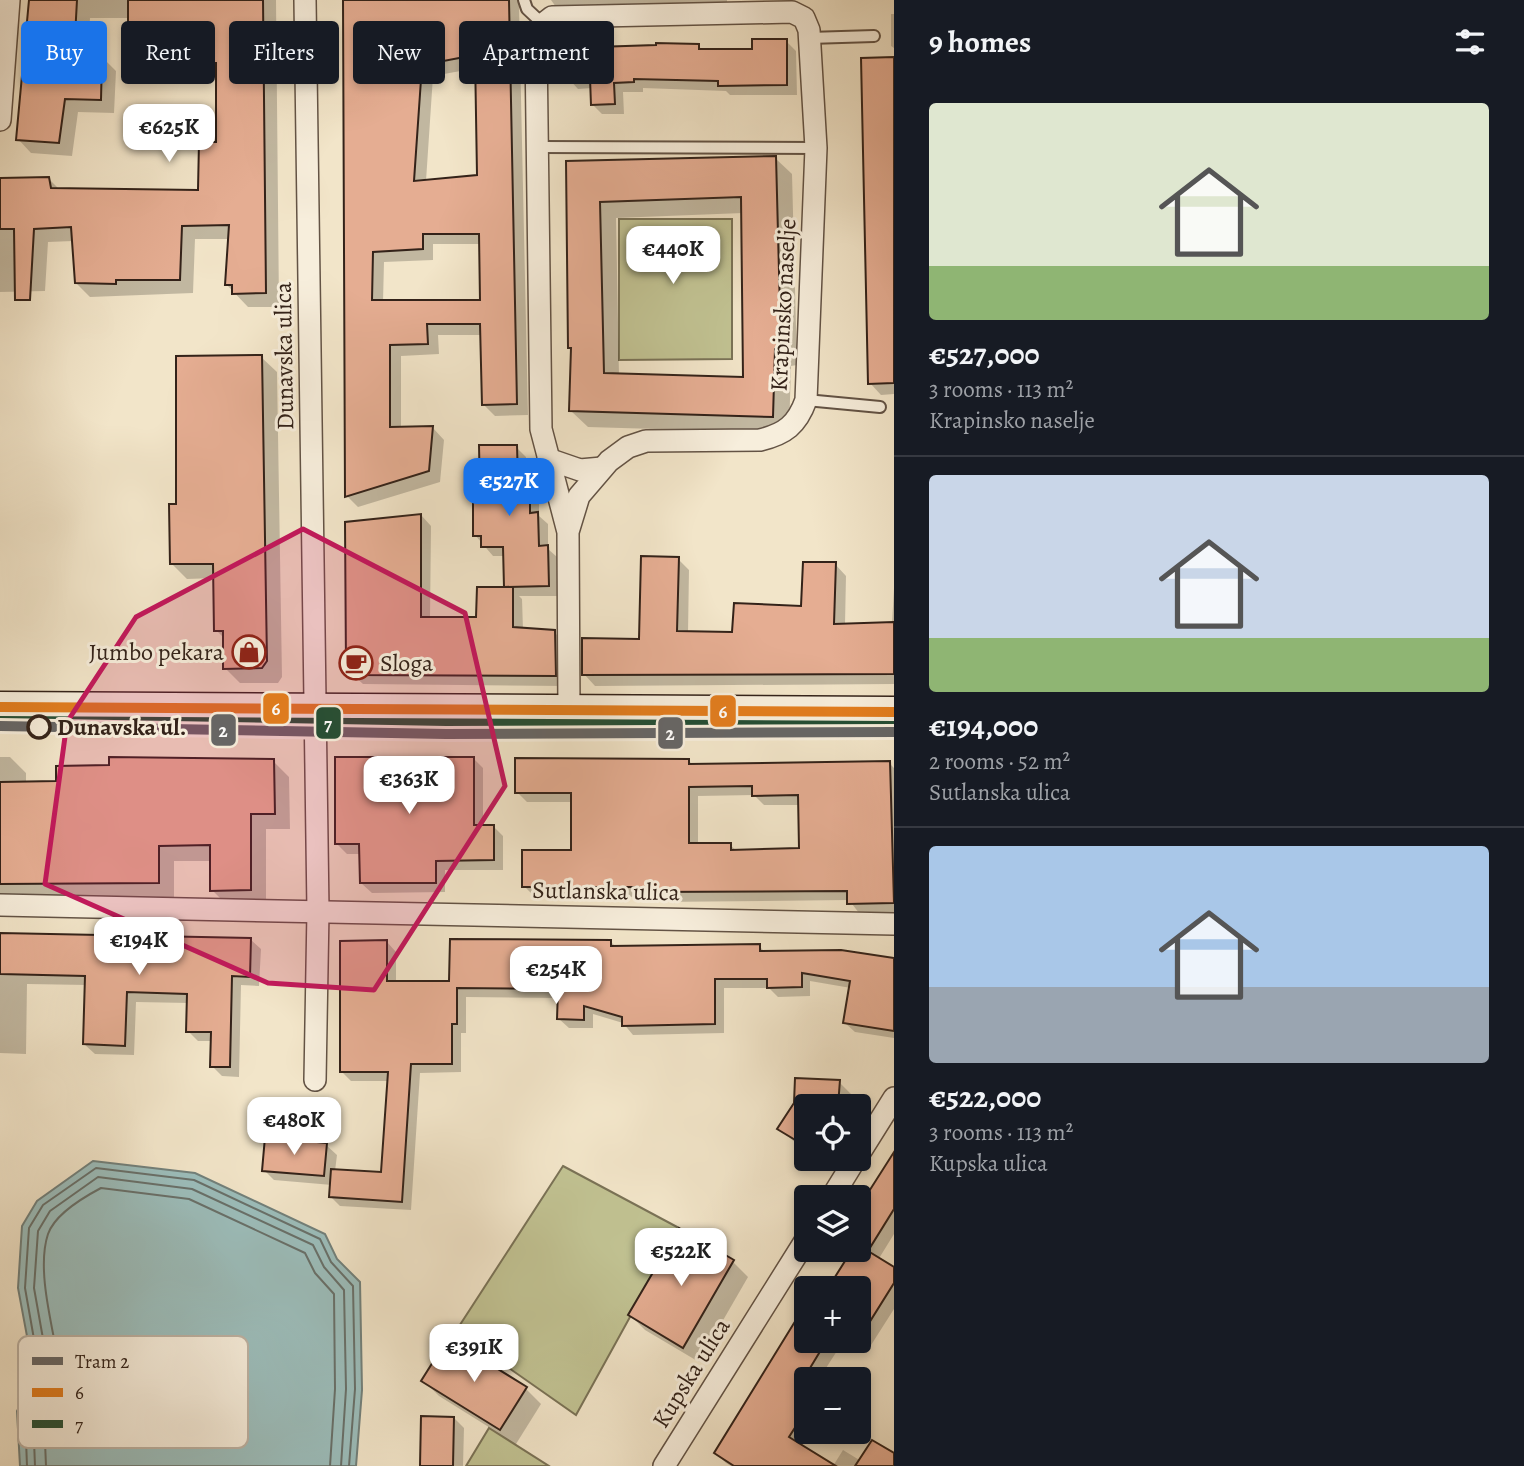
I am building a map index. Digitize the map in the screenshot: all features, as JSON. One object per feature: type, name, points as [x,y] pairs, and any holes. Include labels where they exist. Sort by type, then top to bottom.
[{"type":"main road","points":[[4,712],[894,712]]},
{"type":"street","points":[[0,120],[9,0]]},
{"type":"street","name":"Dunavska ulica","points":[[305,0],[314,711]]},
{"type":"street","points":[[547,21],[552,17],[792,12],[804,18],[809,38]]},
{"type":"street","name":"Krapinsko naselje","points":[[568,532],[579,496],[602,468],[628,447],[646,441],[760,440],[790,429],[800,416],[806,400],[816,148],[809,38]]},
{"type":"street","name":"Krapinsko naselje","points":[[537,84],[541,429],[568,532],[569,712]]},
{"type":"street","points":[[548,459],[580,470],[602,468]]},
{"type":"street","points":[[314,711],[318,911],[315,1080]]},
{"type":"street","name":"Sutlanska ulica","points":[[0,905],[894,925]]},
{"type":"street","points":[[871,1135],[894,1098]]},
{"type":"street","name":"Kupska ulica","points":[[670,1464],[794,1259]]},
{"type":"lane","points":[[524,0],[527,9],[540,21]]},
{"type":"lane","points":[[809,38],[874,36]]},
{"type":"lane","points":[[539,147],[816,148]]},
{"type":"lane","points":[[806,400],[880,407]]},
{"type":"highlighted area","points":[[303,529],[465,613],[505,786],[374,990],[268,983],[45,884],[67,722],[136,617]]},
{"type":"green space","points":[[619,219],[732,219],[732,359],[619,360]]},
{"type":"green space","points":[[563,1166],[679,1228],[576,1415],[456,1331]]},
{"type":"green space","points":[[489,1428],[549,1466],[466,1466]]},
{"type":"water","points":[[93,1161],[195,1173],[325,1234],[337,1259],[360,1282],[362,1390],[356,1466],[20,1466],[19,1448],[248,1448],[248,1336],[27,1336],[18,1288],[22,1226],[37,1201]]},
{"type":"building","points":[[29,0],[77,0],[76,21],[27,21]]},
{"type":"building","points":[[128,0],[263,0],[263,21],[229,21],[229,84],[264,84],[266,293],[232,294],[232,285],[225,285],[229,225],[182,226],[180,280],[116,280],[116,284],[75,283],[71,227],[34,229],[30,300],[15,300],[14,229],[0,229],[0,178],[49,177],[51,188],[198,190],[199,142],[216,142],[215,21],[128,21]]},
{"type":"building","points":[[343,0],[509,0],[509,21],[459,21],[459,58],[445,61],[445,21],[353,21],[353,84],[421,84],[414,181],[477,175],[475,84],[511,84],[517,404],[482,405],[480,324],[427,324],[428,344],[390,345],[390,427],[433,426],[429,471],[345,497]],"holes":[[[423,234],[479,234],[480,300],[372,300],[373,252],[423,249]]]},
{"type":"building","points":[[752,39],[787,39],[787,85],[718,86],[718,81],[634,79],[634,82],[614,83],[614,46],[656,43],[699,44],[699,49],[752,49]]},
{"type":"building","points":[[894,57],[894,383],[868,384],[861,58]]},
{"type":"building","points":[[614,83],[615,104],[591,105],[590,84]]},
{"type":"building","points":[[21,84],[101,84],[101,100],[65,99],[59,143],[16,140]]},
{"type":"building","points":[[776,156],[781,349],[775,349],[773,417],[569,411],[571,348],[568,348],[566,161]],"holes":[[[741,197],[743,377],[604,373],[600,202]]]},
{"type":"building","points":[[262,355],[267,661],[262,668],[223,669],[223,631],[214,631],[213,564],[170,564],[169,504],[176,504],[176,356]]},
{"type":"building","points":[[479,445],[517,445],[518,481],[530,481],[530,513],[538,512],[539,546],[548,545],[549,586],[504,587],[503,547],[481,547],[481,536],[473,536],[473,495],[480,495]]},
{"type":"building","points":[[421,514],[421,617],[476,617],[477,587],[513,587],[513,627],[555,630],[556,676],[351,675],[346,667],[345,522]]},
{"type":"building","points":[[641,556],[679,557],[677,631],[732,632],[734,603],[801,606],[803,562],[836,562],[834,624],[894,622],[894,674],[582,675],[582,638],[639,639]]},
{"type":"building","points":[[109,757],[274,759],[275,814],[251,814],[251,890],[210,891],[210,845],[159,846],[159,883],[0,884],[0,782],[56,781],[56,766],[109,765]]},
{"type":"building","points":[[335,757],[474,757],[474,825],[494,825],[494,860],[436,861],[436,883],[360,883],[359,844],[335,844]]},
{"type":"building","points":[[515,758],[689,759],[689,764],[890,761],[894,903],[847,904],[847,891],[644,892],[644,887],[522,887],[522,850],[571,850],[571,793],[515,793]],"holes":[[[752,786],[752,796],[798,795],[799,848],[731,850],[731,843],[689,843],[689,787]]]},
{"type":"building","points":[[0,933],[251,938],[250,977],[232,976],[230,1067],[210,1067],[211,1032],[186,1032],[187,994],[127,992],[125,1046],[83,1044],[85,976],[0,974]]},
{"type":"building","points":[[450,939],[611,940],[611,946],[760,944],[760,951],[841,950],[894,958],[894,1031],[843,1023],[850,981],[802,973],[802,987],[767,988],[767,979],[715,979],[715,1024],[622,1026],[622,1017],[584,1006],[584,1020],[557,1019],[558,989],[457,988],[457,1024],[452,1024],[452,1064],[411,1064],[402,1202],[329,1197],[331,1169],[381,1172],[388,1072],[340,1072],[340,941],[387,940],[387,981],[449,981]]},
{"type":"building","points":[[795,1078],[840,1080],[839,1094],[794,1094]]},
{"type":"building","points":[[794,1103],[794,1139],[777,1129]]},
{"type":"building","points":[[265,1137],[327,1143],[324,1176],[262,1171]]},
{"type":"building","points":[[894,1152],[894,1209],[871,1246],[871,1188]]},
{"type":"building","points":[[679,1228],[734,1260],[683,1348],[628,1315]]},
{"type":"building","points":[[871,1253],[894,1267],[894,1283],[871,1320],[871,1276],[836,1276],[844,1262],[871,1262]]},
{"type":"building","points":[[794,1323],[794,1353],[819,1353],[811,1367],[794,1367],[794,1429],[789,1437],[794,1440],[794,1444],[800,1444],[836,1466],[734,1466],[714,1453]]},
{"type":"building","points":[[448,1338],[527,1387],[500,1430],[421,1381]]},
{"type":"building","points":[[421,1416],[454,1417],[453,1466],[420,1466]]},
{"type":"building","points":[[871,1442],[894,1453],[894,1466],[855,1466]]},
{"type":"tram line","name":"2","points":[[0,726],[446,734],[894,732]]},
{"type":"transit line","name":"6","points":[[0,707],[894,712]]},
{"type":"transit line","name":"7","points":[[0,721],[894,726]]},
{"type":"place","name":"Jumbo pekara","points":[[249,652]]},
{"type":"place","name":"Sloga","points":[[356,663]]},
{"type":"place","name":"Dunavska ul.","points":[[39,727]]}]
